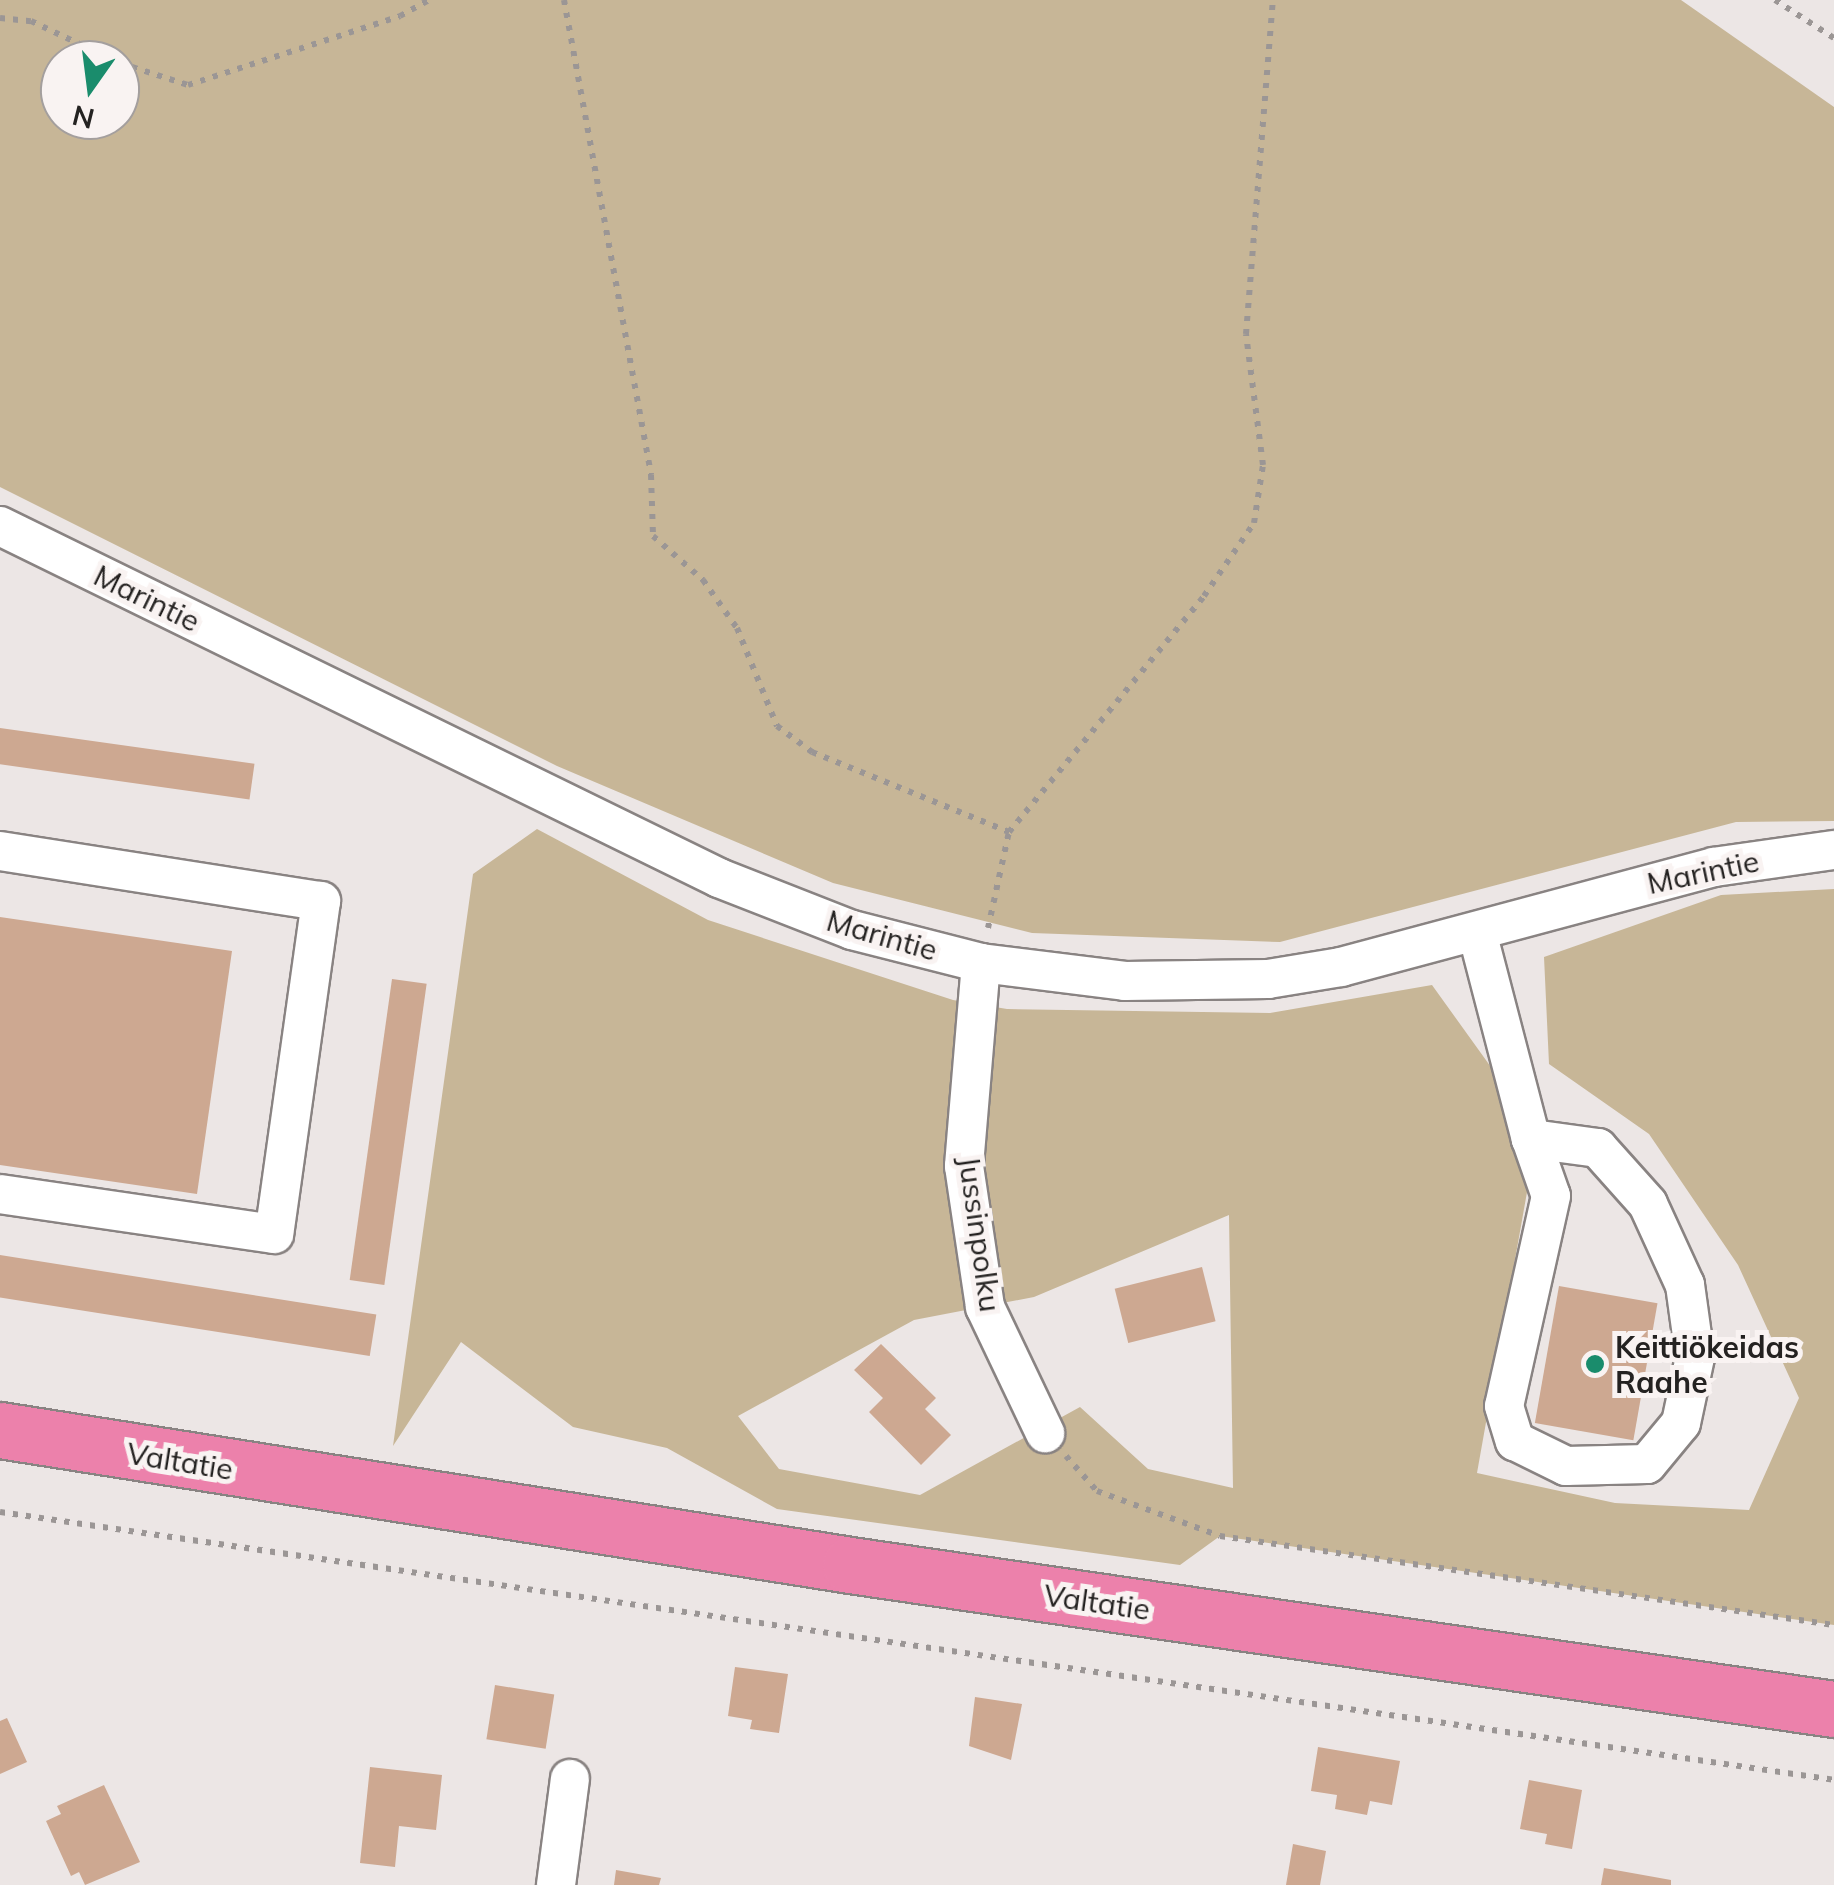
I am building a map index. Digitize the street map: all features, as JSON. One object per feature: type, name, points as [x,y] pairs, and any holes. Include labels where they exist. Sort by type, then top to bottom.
[{"type":"highway","name":"Valtatie","points":[[0,1430],[361,1489],[1834,1709]]},
{"type":"highway","name":"Valtatie","points":[[0,1453],[361,1489]]},
{"type":"street","name":"Marintie","points":[[0,526],[719,878],[852,930],[981,963],[1200,984],[1340,967],[1714,867],[1834,850]]},
{"type":"street","points":[[0,850],[321,900],[274,1234],[0,1194]]},
{"type":"street","points":[[1477,932],[1532,1139],[1551,1196],[1504,1406],[1515,1441],[1566,1466],[1647,1464],[1681,1424],[1692,1374],[1685,1285],[1648,1204],[1598,1148],[1532,1139]]},
{"type":"street","name":"Jussinpolku","points":[[981,963],[964,1166],[984,1306],[1045,1433]]},
{"type":"street","points":[[556,1885],[570,1779]]},
{"type":"path","points":[[140,69],[188,85],[400,16],[429,0]]},
{"type":"path","points":[[564,0],[650,475],[653,536],[703,580],[737,628],[777,726],[812,752],[1008,832]]},
{"type":"path","points":[[981,963],[1008,832],[1204,596],[1254,524],[1263,464],[1246,334],[1274,0]]},
{"type":"path","points":[[1775,0],[1834,38]]},
{"type":"path","points":[[0,18],[31,21],[71,40]]},
{"type":"path","points":[[1045,1433],[1097,1490],[1220,1536],[1834,1625]]},
{"type":"path","points":[[0,1512],[1834,1780]]},
{"type":"shaded area","points":[[0,0],[1681,0],[1834,107],[1834,821],[1736,822],[1280,942],[1032,933],[833,883],[557,766],[0,487]]},
{"type":"shaded area","points":[[537,829],[708,920],[953,1000],[1007,1009],[1270,1013],[1432,985],[1506,1088],[1529,1181],[1477,1473],[1615,1503],[1749,1510],[1799,1398],[1738,1265],[1649,1134],[1549,1064],[1544,957],[1721,895],[1834,889],[1834,1625],[1220,1536],[1180,1565],[777,1509],[667,1448],[573,1427],[461,1342],[393,1446],[473,874]],"holes":[[[1229,1215],[1233,1488],[1148,1469],[1080,1407],[920,1495],[779,1469],[738,1416],[914,1320],[1034,1297]]]},
{"type":"building","points":[[0,728],[254,764],[249,799],[0,764]]},
{"type":"building","points":[[0,917],[232,951],[197,1194],[0,1165]]},
{"type":"building","points":[[392,979],[427,984],[384,1285],[350,1280]]},
{"type":"building","points":[[0,1255],[376,1315],[370,1356],[0,1298]]},
{"type":"building","points":[[1202,1267],[1216,1321],[1128,1343],[1115,1289]]},
{"type":"building","name":"Keittiökeidas Raahe","points":[[1559,1286],[1657,1303],[1633,1440],[1535,1423]]},
{"type":"building","points":[[881,1344],[936,1398],[925,1409],[951,1435],[921,1465],[869,1412],[883,1398],[854,1370]]},
{"type":"building","points":[[735,1667],[788,1674],[779,1733],[750,1729],[752,1720],[728,1716]]},
{"type":"building","points":[[495,1685],[554,1694],[546,1749],[486,1739]]},
{"type":"building","points":[[975,1697],[1022,1704],[1011,1760],[969,1746]]},
{"type":"building","points":[[7,1718],[27,1762],[0,1774],[0,1721]]},
{"type":"building","points":[[1318,1747],[1400,1761],[1392,1805],[1370,1801],[1367,1815],[1335,1809],[1337,1795],[1311,1791]]},
{"type":"building","points":[[370,1767],[442,1775],[436,1830],[399,1826],[395,1867],[360,1863]]},
{"type":"building","points":[[1529,1780],[1582,1790],[1572,1849],[1545,1844],[1547,1834],[1520,1829]]},
{"type":"building","points":[[104,1785],[140,1862],[85,1885],[79,1872],[71,1876],[46,1821],[61,1814],[57,1806]]},
{"type":"building","points":[[1293,1844],[1326,1851],[1320,1885],[1286,1885]]},
{"type":"building","points":[[1604,1868],[1671,1880],[1671,1885],[1601,1885]]},
{"type":"building","points":[[616,1870],[661,1878],[659,1885],[614,1885]]},
{"type":"place","name":"Keittiökeidas Raahe","points":[[1595,1364]]}]
